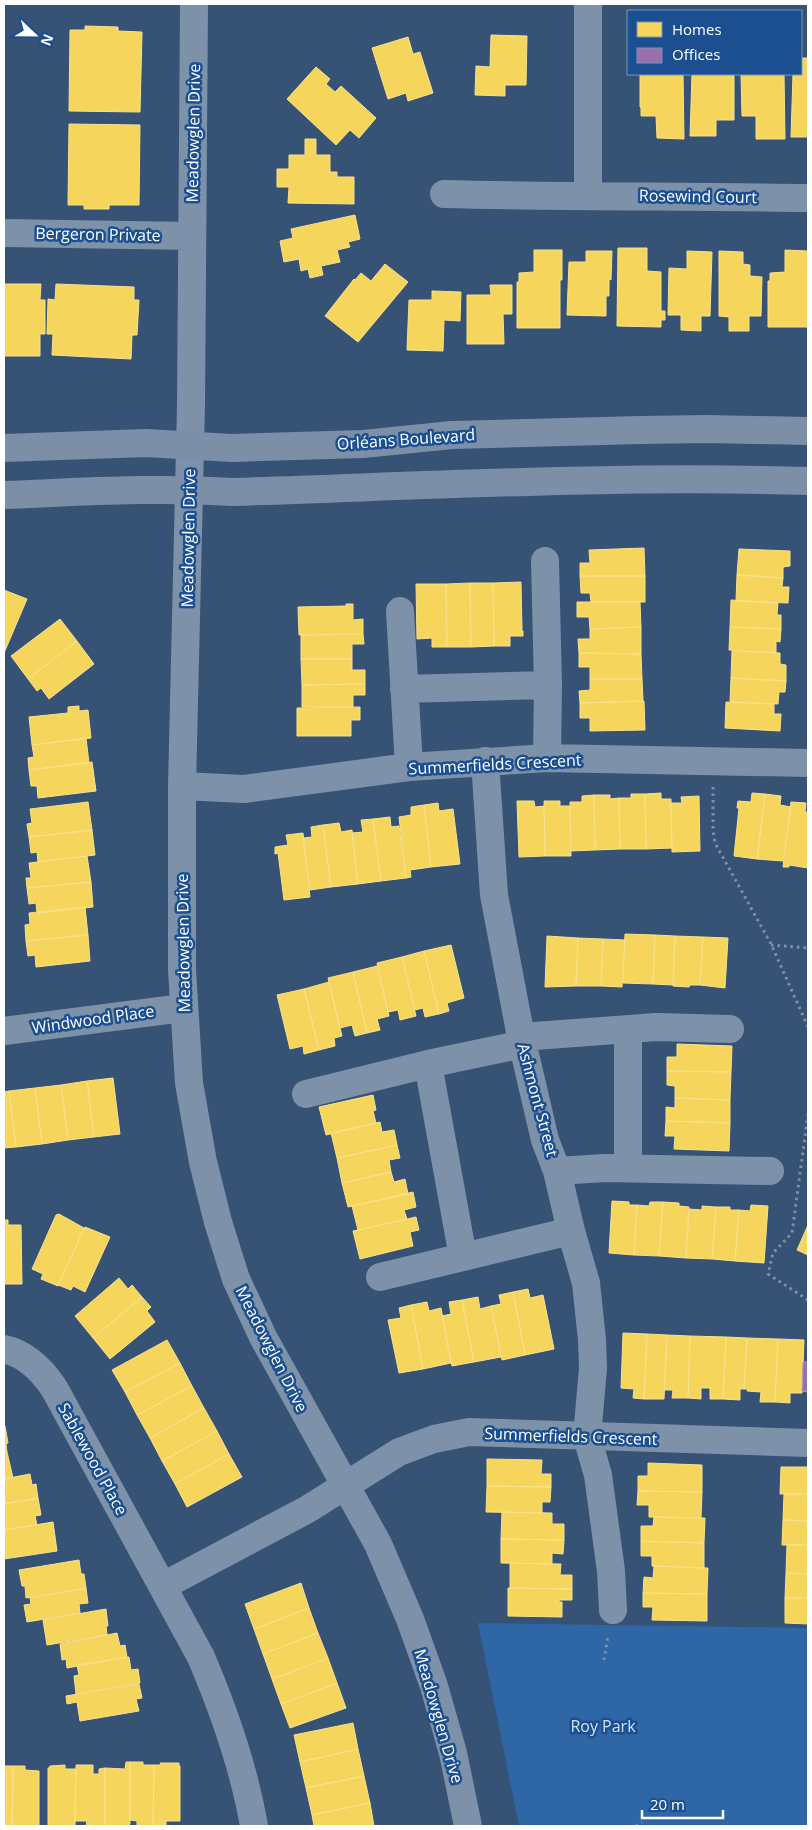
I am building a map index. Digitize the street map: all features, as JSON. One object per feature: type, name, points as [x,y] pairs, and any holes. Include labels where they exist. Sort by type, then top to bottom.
[{"type":"main road","name":"Orléans Boulevard","points":[[4,448],[146,443],[232,448],[363,444],[452,435],[707,429],[808,431]]},
{"type":"main road","points":[[4,495],[145,489],[233,492],[641,479],[710,478],[808,481]]},
{"type":"street","name":"Meadowglen Drive","points":[[194,4],[190,446],[182,786],[183,1008],[188,1083],[203,1162],[218,1222],[236,1279],[262,1337],[378,1544],[410,1620],[434,1686],[453,1753],[468,1826]]},
{"type":"street","points":[[588,4],[588,195]]},
{"type":"street","name":"Rosewind Court","points":[[444,194],[808,198]]},
{"type":"street","name":"Bergeron Private","points":[[4,233],[192,236]]},
{"type":"street","points":[[545,561],[548,685],[547,758]]},
{"type":"street","points":[[400,611],[409,767]]},
{"type":"street","points":[[404,689],[548,685]]},
{"type":"street","name":"Summerfields Crescent","points":[[182,786],[244,789],[409,767],[547,758],[808,762]]},
{"type":"street","name":"Ashmont Street","points":[[485,761],[494,895],[522,1040],[545,1140],[557,1171],[586,1284],[593,1368],[587,1437]]},
{"type":"street","name":"Windwood Place","points":[[4,1031],[183,1008]]},
{"type":"street","points":[[306,1094],[522,1040],[656,1027],[730,1029]]},
{"type":"street","points":[[628,1030],[628,1168]]},
{"type":"street","points":[[428,1064],[463,1257]]},
{"type":"street","points":[[557,1171],[628,1168],[770,1171]]},
{"type":"street","points":[[380,1277],[571,1231]]},
{"type":"street","name":"Sablewood Place","points":[[4,1350],[13,1351],[36,1365],[50,1382],[201,1657],[237,1754],[251,1806],[254,1826]]},
{"type":"street","name":"Summerfields Crescent","points":[[347,1486],[400,1452],[434,1439],[469,1432],[808,1443]]},
{"type":"street","points":[[587,1437],[598,1475],[611,1571],[613,1610]]},
{"type":"street","points":[[163,1586],[308,1509],[347,1486]]},
{"type":"path","points":[[713,760],[713,830],[715,843],[771,944],[808,1027]]},
{"type":"path","points":[[771,944],[808,948]]},
{"type":"path","points":[[808,1114],[792,1233],[774,1253],[768,1274],[808,1300]]},
{"type":"path","points":[[636,1826],[642,1822]]},
{"type":"green space","name":"Roy Park","points":[[478,1623],[808,1628],[808,1826],[519,1826]]},
{"type":"building: Homes","points":[[85,26],[118,27],[118,31],[142,32],[140,112],[69,111],[70,30],[85,30]]},
{"type":"building: Homes","points":[[491,35],[527,36],[526,85],[505,85],[505,96],[475,95],[476,66],[490,67]]},
{"type":"building: Homes","points":[[408,37],[413,54],[420,52],[433,93],[408,101],[406,93],[388,99],[372,48]]},
{"type":"building: Homes","points":[[802,58],[808,58],[808,137],[791,137],[793,75],[802,75]]},
{"type":"building: Homes","points":[[316,67],[330,79],[326,84],[335,92],[341,86],[376,118],[359,138],[350,130],[336,145],[287,99]]},
{"type":"building: Homes","points":[[640,75],[683,75],[684,139],[657,138],[656,116],[641,116]]},
{"type":"building: Homes","points":[[692,75],[734,75],[734,120],[716,120],[716,136],[690,136]]},
{"type":"building: Homes","points":[[741,75],[784,75],[785,139],[756,139],[756,116],[742,116]]},
{"type":"building: Homes","points":[[69,124],[140,125],[139,205],[109,205],[109,209],[84,209],[84,205],[68,205]]},
{"type":"building: Homes","points":[[305,139],[316,139],[316,155],[330,155],[330,172],[337,172],[337,177],[354,177],[354,204],[288,203],[289,187],[277,187],[277,169],[289,169],[289,155],[305,155]]},
{"type":"building: Homes","points":[[355,215],[360,239],[348,242],[350,247],[337,250],[340,262],[321,266],[323,275],[310,278],[308,269],[301,271],[299,259],[284,262],[280,241],[293,238],[291,229]]},
{"type":"building: Homes","points":[[618,248],[647,248],[647,271],[661,272],[661,311],[665,311],[665,320],[661,320],[661,327],[617,326]]},
{"type":"building: Homes","points":[[534,250],[562,250],[560,328],[517,328],[517,282],[519,282],[519,273],[534,272]]},
{"type":"building: Homes","points":[[785,250],[808,251],[808,327],[768,327],[768,281],[770,281],[770,273],[785,272]]},
{"type":"building: Homes","points":[[586,251],[612,251],[609,296],[606,296],[606,316],[567,315],[569,262],[586,262]]},
{"type":"building: Homes","points":[[687,251],[712,252],[710,316],[701,316],[701,331],[681,330],[681,315],[668,315],[669,268],[687,269]]},
{"type":"building: Homes","points":[[719,251],[743,252],[743,264],[750,265],[750,276],[762,277],[761,316],[749,316],[749,331],[729,331],[729,317],[719,316]]},
{"type":"building: Homes","points":[[385,264],[408,282],[358,342],[325,316],[354,279],[361,273],[371,281]]},
{"type":"building: Homes","points":[[4,284],[41,284],[40,300],[45,300],[45,334],[40,334],[40,356],[4,356]]},
{"type":"building: Homes","points":[[56,284],[134,287],[134,300],[139,300],[137,335],[132,335],[131,359],[52,355],[53,334],[47,334],[48,299],[55,300]]},
{"type":"building: Homes","points":[[490,285],[512,285],[512,314],[503,314],[504,344],[467,344],[467,295],[491,295]]},
{"type":"building: Homes","points":[[432,291],[461,292],[460,321],[444,320],[443,351],[407,350],[409,300],[432,300]]},
{"type":"building: Homes","points":[[644,548],[645,576],[580,576],[580,563],[590,563],[589,550]]},
{"type":"building: Homes","points":[[739,549],[790,551],[790,566],[783,567],[783,578],[737,575]]},
{"type":"building: Homes","points":[[737,575],[783,578],[782,587],[789,587],[788,603],[736,601]]},
{"type":"building: Homes","points":[[580,576],[645,576],[645,602],[591,602],[590,593],[581,593]]},
{"type":"building: Homes","points":[[521,582],[523,636],[510,636],[510,646],[494,646],[493,583]]},
{"type":"building: Homes","points":[[470,583],[471,647],[447,647],[446,584]]},
{"type":"building: Homes","points":[[470,583],[493,583],[494,646],[471,647]]},
{"type":"building: Homes","points":[[416,584],[446,584],[447,647],[432,647],[432,638],[417,639]]},
{"type":"building: Homes","points":[[4,590],[27,599],[4,653]]},
{"type":"building: Homes","points":[[731,600],[778,603],[777,615],[781,615],[781,629],[730,627]]},
{"type":"building: Homes","points":[[577,602],[640,602],[641,627],[590,629],[589,617],[577,617]]},
{"type":"building: Homes","points":[[346,604],[353,604],[353,620],[363,619],[363,634],[299,635],[298,607],[346,606]]},
{"type":"building: Homes","points":[[60,619],[77,641],[28,679],[11,656]]},
{"type":"building: Homes","points":[[641,627],[641,654],[579,653],[578,639],[590,639],[590,629]]},
{"type":"building: Homes","points":[[730,627],[781,629],[780,642],[776,641],[776,653],[729,650]]},
{"type":"building: Homes","points":[[363,634],[364,644],[352,644],[352,659],[301,659],[301,635]]},
{"type":"building: Homes","points":[[77,641],[94,664],[49,699],[41,688],[37,691],[28,679]]},
{"type":"building: Homes","points":[[732,651],[780,653],[780,664],[786,665],[786,681],[731,678]]},
{"type":"building: Homes","points":[[579,653],[641,654],[642,679],[590,679],[590,667],[579,667]]},
{"type":"building: Homes","points":[[301,659],[352,659],[352,670],[365,670],[365,684],[302,685]]},
{"type":"building: Homes","points":[[731,678],[786,681],[785,692],[779,692],[778,704],[730,702]]},
{"type":"building: Homes","points":[[590,679],[642,679],[643,701],[580,703],[579,691],[590,690]]},
{"type":"building: Homes","points":[[365,684],[365,695],[353,695],[353,707],[302,707],[302,685]]},
{"type":"building: Homes","points":[[644,701],[645,730],[590,731],[590,718],[580,718],[580,703]]},
{"type":"building: Homes","points":[[726,702],[774,704],[774,714],[781,714],[780,731],[725,728]]},
{"type":"building: Homes","points":[[79,706],[79,711],[88,710],[91,738],[32,745],[29,717],[68,713],[68,707]]},
{"type":"building: Homes","points":[[360,707],[360,720],[351,720],[351,736],[297,736],[297,708]]},
{"type":"building: Homes","points":[[86,738],[89,763],[29,770],[28,758],[34,757],[32,745]]},
{"type":"building: Homes","points":[[92,762],[96,791],[38,798],[37,786],[31,786],[29,770]]},
{"type":"building: Homes","points":[[661,793],[661,799],[671,799],[672,848],[646,849],[645,794]]},
{"type":"building: Homes","points":[[752,793],[765,794],[757,859],[734,856],[739,808],[737,808],[738,801],[751,802]]},
{"type":"building: Homes","points":[[631,794],[645,794],[646,849],[620,849],[619,798],[631,798]]},
{"type":"building: Homes","points":[[765,794],[781,796],[780,805],[791,807],[783,861],[757,859]]},
{"type":"building: Homes","points":[[594,795],[610,795],[610,799],[619,798],[620,849],[595,850]]},
{"type":"building: Homes","points":[[594,795],[595,850],[571,851],[570,802],[582,802],[582,796]]},
{"type":"building: Homes","points":[[699,796],[700,851],[672,852],[671,803],[682,803],[681,797]]},
{"type":"building: Homes","points":[[517,801],[534,801],[535,807],[544,806],[545,856],[519,857]]},
{"type":"building: Homes","points":[[544,801],[560,801],[560,806],[570,806],[571,856],[545,856]]},
{"type":"building: Homes","points":[[88,802],[92,830],[29,837],[27,824],[32,823],[30,809]]},
{"type":"building: Homes","points":[[791,802],[806,803],[805,812],[808,812],[808,868],[789,865],[789,867],[783,867]]},
{"type":"building: Homes","points":[[438,803],[439,811],[453,809],[460,864],[431,867],[424,805]]},
{"type":"building: Homes","points":[[424,805],[431,867],[410,870],[411,877],[406,878],[399,817],[411,815],[411,807]]},
{"type":"building: Homes","points":[[390,817],[391,827],[399,826],[406,878],[381,881],[373,819]]},
{"type":"building: Homes","points":[[373,819],[381,881],[358,884],[352,833],[363,832],[361,820]]},
{"type":"building: Homes","points":[[339,823],[341,832],[352,830],[358,884],[331,887],[323,825]]},
{"type":"building: Homes","points":[[323,825],[331,887],[310,890],[303,838],[312,837],[311,827]]},
{"type":"building: Homes","points":[[92,830],[95,855],[38,862],[37,852],[31,853],[29,837]]},
{"type":"building: Homes","points":[[303,833],[310,897],[284,900],[278,853],[275,854],[275,847],[288,845],[286,835]]},
{"type":"building: Homes","points":[[87,856],[91,882],[27,888],[26,878],[31,878],[29,863]]},
{"type":"building: Homes","points":[[91,882],[93,907],[37,913],[36,903],[29,904],[27,888]]},
{"type":"building: Homes","points":[[85,907],[88,935],[26,941],[25,925],[30,924],[29,913]]},
{"type":"building: Homes","points":[[625,934],[655,935],[653,984],[623,983]]},
{"type":"building: Homes","points":[[88,935],[90,961],[36,967],[35,955],[28,956],[26,941]]},
{"type":"building: Homes","points":[[655,935],[675,936],[673,985],[653,984]]},
{"type":"building: Homes","points":[[547,936],[578,938],[576,986],[545,987]]},
{"type":"building: Homes","points":[[675,936],[703,937],[700,985],[690,985],[689,987],[673,986]]},
{"type":"building: Homes","points":[[703,937],[728,938],[725,988],[700,985]]},
{"type":"building: Homes","points":[[578,938],[603,939],[601,986],[576,986]]},
{"type":"building: Homes","points":[[603,939],[625,940],[622,987],[601,986]]},
{"type":"building: Homes","points":[[451,945],[464,998],[447,1003],[449,1011],[439,1014],[424,951]]},
{"type":"building: Homes","points":[[424,951],[439,1014],[425,1017],[423,1008],[415,1010],[402,957]]},
{"type":"building: Homes","points":[[402,957],[416,1016],[400,1020],[398,1010],[388,1012],[377,963]]},
{"type":"building: Homes","points":[[377,966],[389,1016],[377,1019],[380,1030],[367,1033],[353,972]]},
{"type":"building: Homes","points":[[353,972],[367,1033],[355,1036],[352,1025],[340,1028],[328,978]]},
{"type":"building: Homes","points":[[329,982],[342,1036],[334,1038],[335,1046],[319,1050],[304,989]]},
{"type":"building: Homes","points":[[304,989],[319,1050],[304,1054],[303,1046],[290,1049],[277,995]]},
{"type":"building: Homes","points":[[677,1044],[732,1046],[731,1072],[667,1071],[667,1057],[677,1057]]},
{"type":"building: Homes","points":[[667,1071],[731,1072],[730,1100],[675,1098],[675,1086],[667,1085]]},
{"type":"building: Homes","points":[[113,1078],[120,1134],[94,1137],[87,1081]]},
{"type":"building: Homes","points":[[87,1081],[94,1137],[68,1140],[61,1085]]},
{"type":"building: Homes","points":[[61,1085],[68,1140],[42,1144],[35,1088]]},
{"type":"building: Homes","points":[[35,1088],[42,1144],[16,1147],[9,1091]]},
{"type":"building: Homes","points":[[9,1091],[16,1147],[4,1148],[4,1092]]},
{"type":"building: Homes","points":[[373,1095],[376,1110],[373,1111],[376,1123],[326,1135],[319,1107]]},
{"type":"building: Homes","points":[[675,1098],[730,1100],[730,1123],[666,1121],[666,1107],[675,1108]]},
{"type":"building: Homes","points":[[666,1121],[730,1123],[729,1151],[674,1149],[675,1136],[665,1136]]},
{"type":"building: Homes","points":[[380,1122],[382,1132],[394,1130],[397,1145],[337,1158],[331,1133]]},
{"type":"building: Homes","points":[[397,1145],[400,1158],[389,1160],[391,1172],[342,1183],[337,1158]]},
{"type":"building: Homes","points":[[391,1172],[394,1182],[405,1179],[408,1194],[348,1207],[342,1183]]},
{"type":"building: Homes","points":[[413,1192],[416,1207],[404,1210],[407,1219],[358,1230],[352,1206]]},
{"type":"building: Homes","points":[[612,1201],[629,1202],[629,1205],[637,1205],[634,1255],[609,1253]]},
{"type":"building: Homes","points":[[650,1202],[663,1202],[659,1256],[634,1255],[637,1205],[649,1206]]},
{"type":"building: Homes","points":[[663,1202],[679,1203],[679,1206],[689,1207],[686,1258],[659,1256]]},
{"type":"building: Homes","points":[[751,1205],[768,1206],[764,1263],[735,1261],[739,1210],[750,1211]]},
{"type":"building: Homes","points":[[702,1206],[716,1207],[712,1259],[686,1258],[689,1209],[702,1210]]},
{"type":"building: Homes","points":[[716,1207],[730,1207],[730,1210],[739,1210],[735,1261],[712,1259]]},
{"type":"building: Homes","points":[[59,1214],[84,1228],[58,1286],[41,1279],[43,1274],[32,1269],[56,1215]]},
{"type":"building: Homes","points":[[416,1217],[419,1230],[410,1232],[413,1246],[360,1259],[353,1231]]},
{"type":"building: Homes","points":[[4,1220],[8,1220],[8,1225],[21,1225],[22,1284],[4,1284]]},
{"type":"building: Homes","points":[[808,1225],[808,1255],[797,1250]]},
{"type":"building: Homes","points":[[85,1227],[110,1237],[85,1292],[73,1286],[71,1290],[58,1285]]},
{"type":"building: Homes","points":[[119,1278],[128,1289],[132,1285],[142,1297],[93,1338],[75,1316]]},
{"type":"building: Homes","points":[[528,1289],[530,1298],[543,1295],[554,1349],[525,1355],[513,1292]]},
{"type":"building: Homes","points":[[513,1292],[525,1355],[502,1360],[491,1306],[501,1304],[499,1295]]},
{"type":"building: Homes","points":[[142,1297],[151,1307],[147,1311],[155,1322],[110,1359],[93,1338]]},
{"type":"building: Homes","points":[[478,1297],[480,1309],[491,1306],[501,1357],[474,1362],[462,1300]]},
{"type":"building: Homes","points":[[462,1300],[474,1362],[452,1366],[442,1316],[451,1314],[449,1302]]},
{"type":"building: Homes","points":[[427,1302],[429,1311],[441,1308],[451,1363],[423,1369],[411,1305]]},
{"type":"building: Homes","points":[[411,1305],[423,1369],[399,1373],[388,1320],[401,1318],[399,1308]]},
{"type":"building: Homes","points":[[623,1333],[647,1334],[644,1399],[633,1398],[634,1389],[621,1388]]},
{"type":"building: Homes","points":[[647,1334],[667,1335],[664,1399],[644,1399]]},
{"type":"building: Homes","points":[[667,1335],[690,1336],[688,1398],[672,1398],[673,1390],[664,1390]]},
{"type":"building: Homes","points":[[690,1336],[726,1337],[723,1399],[710,1399],[710,1388],[701,1388],[701,1399],[688,1398]]},
{"type":"building: Homes","points":[[726,1337],[747,1338],[744,1389],[740,1389],[740,1400],[723,1399]]},
{"type":"building: Homes","points":[[747,1338],[778,1339],[775,1402],[760,1402],[761,1392],[744,1389]]},
{"type":"building: Homes","points":[[778,1339],[804,1340],[802,1393],[790,1393],[790,1403],[775,1402]]},
{"type":"building: Homes","points":[[167,1340],[180,1363],[125,1392],[112,1370]]},
{"type":"building: Homes","points":[[180,1363],[192,1386],[137,1415],[125,1392]]},
{"type":"building: Homes","points":[[192,1386],[204,1408],[150,1438],[137,1415]]},
{"type":"building: Homes","points":[[204,1408],[217,1431],[162,1461],[150,1438]]},
{"type":"building: Homes","points":[[5,1426],[8,1443],[6,1444],[7,1452],[4,1452]]},
{"type":"building: Homes","points":[[217,1431],[229,1454],[175,1484],[162,1461]]},
{"type":"building: Homes","points":[[4,1452],[7,1452],[13,1478],[4,1479]]},
{"type":"building: Homes","points":[[229,1454],[242,1477],[187,1507],[175,1484]]},
{"type":"building: Homes","points":[[487,1459],[542,1460],[541,1474],[551,1474],[551,1487],[487,1486]]},
{"type":"building: Homes","points":[[648,1463],[702,1465],[702,1492],[638,1491],[638,1476],[648,1476]]},
{"type":"building: Homes","points":[[781,1467],[808,1467],[808,1494],[780,1494]]},
{"type":"building: Homes","points":[[30,1474],[32,1485],[36,1484],[38,1498],[4,1504],[4,1479]]},
{"type":"building: Homes","points":[[487,1486],[551,1487],[550,1502],[542,1502],[542,1513],[486,1512]]},
{"type":"building: Homes","points":[[638,1491],[702,1492],[701,1518],[649,1517],[649,1505],[637,1505]]},
{"type":"building: Homes","points":[[784,1494],[808,1494],[808,1521],[783,1520]]},
{"type":"building: Homes","points":[[38,1498],[41,1515],[35,1516],[37,1525],[4,1530],[4,1504]]},
{"type":"building: Homes","points":[[502,1512],[552,1513],[552,1524],[564,1524],[564,1540],[501,1539]]},
{"type":"building: Homes","points":[[654,1517],[705,1518],[704,1543],[641,1541],[641,1526],[653,1526]]},
{"type":"building: Homes","points":[[783,1520],[808,1521],[808,1545],[782,1545]]},
{"type":"building: Homes","points":[[53,1522],[57,1551],[4,1559],[4,1530]]},
{"type":"building: Homes","points":[[501,1539],[564,1540],[563,1554],[552,1553],[552,1564],[501,1563]]},
{"type":"building: Homes","points":[[641,1541],[704,1543],[704,1568],[652,1566],[652,1556],[641,1556]]},
{"type":"building: Homes","points":[[787,1545],[808,1545],[808,1574],[786,1573]]},
{"type":"building: Homes","points":[[79,1560],[86,1588],[26,1598],[25,1586],[22,1586],[19,1570]]},
{"type":"building: Homes","points":[[510,1563],[561,1564],[560,1575],[572,1575],[572,1589],[510,1588]]},
{"type":"building: Homes","points":[[654,1566],[708,1568],[707,1594],[643,1593],[644,1577],[653,1578]]},
{"type":"building: Homes","points":[[786,1573],[808,1574],[808,1598],[785,1598]]},
{"type":"building: Homes","points":[[301,1583],[309,1608],[254,1629],[245,1604]]},
{"type":"building: Homes","points":[[86,1588],[88,1603],[79,1604],[80,1613],[27,1622],[24,1605],[31,1604],[30,1598]]},
{"type":"building: Homes","points":[[508,1588],[572,1589],[572,1600],[559,1600],[559,1602],[562,1602],[562,1617],[508,1616]]},
{"type":"building: Homes","points":[[643,1593],[707,1594],[707,1621],[652,1620],[653,1607],[643,1607]]},
{"type":"building: Homes","points":[[785,1598],[808,1598],[808,1624],[785,1623]]},
{"type":"building: Homes","points":[[309,1608],[318,1633],[263,1654],[254,1629]]},
{"type":"building: Homes","points":[[106,1609],[107,1635],[47,1645],[43,1620]]},
{"type":"building: Homes","points":[[117,1633],[120,1646],[125,1645],[127,1657],[67,1668],[66,1659],[62,1660],[60,1644]]},
{"type":"building: Homes","points":[[318,1633],[328,1658],[272,1679],[263,1654]]},
{"type":"building: Homes","points":[[129,1657],[131,1670],[138,1669],[140,1683],[76,1694],[74,1676],[79,1675],[77,1665]]},
{"type":"building: Homes","points":[[328,1658],[337,1683],[281,1704],[272,1679]]},
{"type":"building: Homes","points":[[337,1683],[346,1708],[290,1728],[281,1704]]},
{"type":"building: Homes","points":[[139,1684],[142,1698],[136,1699],[139,1711],[80,1721],[77,1702],[67,1704],[66,1696]]},
{"type":"building: Homes","points":[[353,1723],[358,1749],[300,1762],[294,1735]]},
{"type":"building: Homes","points":[[358,1749],[364,1776],[306,1788],[300,1762]]},
{"type":"building: Homes","points":[[126,1762],[130,1762],[130,1824],[128,1826],[105,1826],[105,1768],[125,1769]]},
{"type":"building: Homes","points":[[130,1762],[143,1762],[143,1765],[154,1765],[153,1826],[137,1826],[137,1821],[130,1820]]},
{"type":"building: Homes","points":[[160,1763],[179,1763],[180,1821],[166,1821],[166,1826],[153,1826],[154,1765],[161,1765]]},
{"type":"building: Homes","points":[[65,1765],[65,1769],[76,1769],[75,1826],[48,1826],[48,1768],[50,1766]]},
{"type":"building: Homes","points":[[76,1765],[93,1765],[93,1774],[99,1774],[99,1769],[105,1768],[105,1826],[86,1826],[87,1821],[75,1821]]},
{"type":"building: Homes","points":[[4,1766],[13,1766],[12,1826],[4,1826]]},
{"type":"building: Homes","points":[[13,1766],[25,1766],[25,1770],[39,1771],[39,1826],[12,1826]]},
{"type":"building: Homes","points":[[364,1776],[370,1803],[312,1815],[306,1788]]},
{"type":"building: Homes","points":[[370,1803],[374,1826],[314,1826],[312,1815]]},
{"type":"building: Offices","points":[[803,1362],[808,1362],[808,1392],[802,1391]]}]
